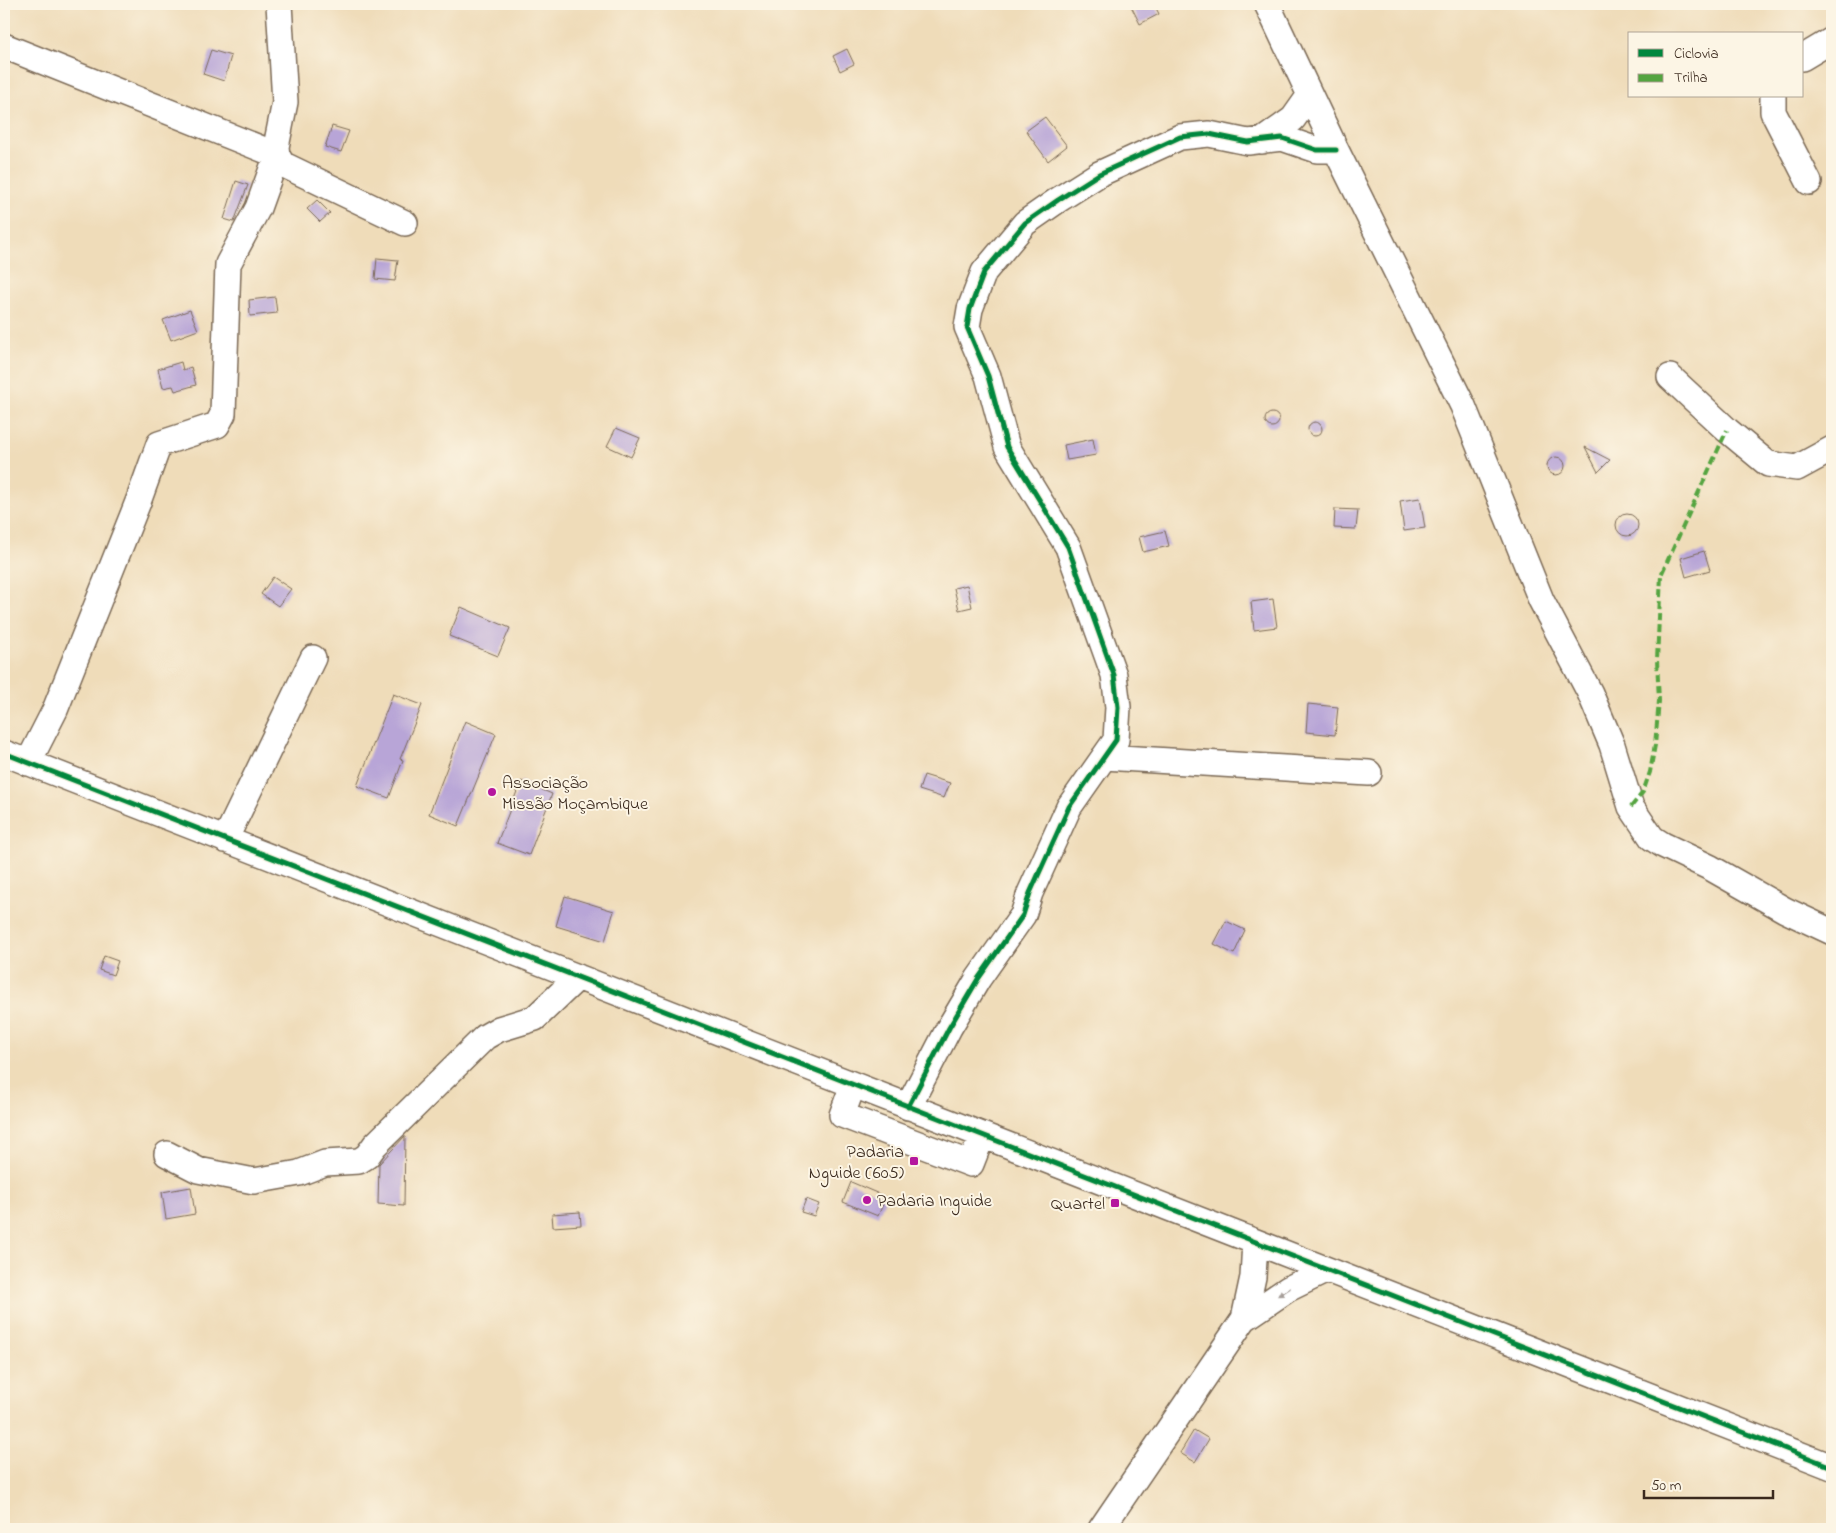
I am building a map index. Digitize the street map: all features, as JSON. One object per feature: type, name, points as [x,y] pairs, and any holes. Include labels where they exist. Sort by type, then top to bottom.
[{"type":"street","points":[[279,4],[285,102],[276,147],[277,155],[282,164],[405,223]]},
{"type":"street","points":[[1268,4],[1336,150],[1463,406],[1541,600],[1590,693],[1612,745],[1631,807],[1652,838],[1663,845],[1711,868],[1785,910],[1832,932]]},
{"type":"street","points":[[1804,57],[1832,40]]},
{"type":"street","points":[[4,46],[277,155]]},
{"type":"street","points":[[1262,141],[1293,119],[1310,95]]},
{"type":"street","points":[[1773,98],[1774,112],[1809,182]]},
{"type":"street","points":[[908,1107],[949,1028],[978,979],[1023,915],[1030,893],[1069,807],[1116,740],[1118,726],[1114,675],[1068,546],[1007,447],[988,376],[967,327],[970,309],[984,272],[1025,223],[1099,174],[1180,137],[1209,134],[1248,142],[1282,138],[1318,150],[1336,150]]},
{"type":"street","points":[[28,763],[55,710],[138,502],[159,444],[217,425],[223,414],[228,264],[258,208],[277,155]]},
{"type":"street","points":[[1670,377],[1727,430],[1768,464],[1797,468],[1832,449]]},
{"type":"street","points":[[225,840],[313,658]]},
{"type":"street","points":[[4,753],[853,1086],[1832,1466]]},
{"type":"street","points":[[1104,757],[1369,773]]},
{"type":"street","points":[[168,1154],[198,1170],[254,1181],[299,1173],[325,1163],[358,1161],[367,1156],[375,1145],[484,1037],[499,1029],[535,1018],[578,978]]},
{"type":"street","points":[[853,1086],[842,1115],[971,1164],[982,1136]]},
{"type":"street","points":[[1244,1319],[1253,1277],[1255,1242]]},
{"type":"street","points":[[1101,1529],[1244,1319],[1288,1288],[1327,1270]]},
{"type":"building","points":[[1130,4],[1154,4],[1159,14],[1140,24]]},
{"type":"building","points":[[847,49],[854,64],[840,71],[833,56]]},
{"type":"building","points":[[211,50],[231,56],[224,81],[203,74]]},
{"type":"building","points":[[1045,117],[1067,146],[1048,161],[1026,131]]},
{"type":"building","points":[[332,126],[349,131],[341,152],[325,147]]},
{"type":"building","points":[[236,181],[248,185],[234,222],[224,219]]},
{"type":"building","points":[[317,200],[330,213],[320,222],[307,209]]},
{"type":"building","points":[[377,258],[398,260],[395,281],[375,279]]},
{"type":"building","points":[[275,297],[277,313],[250,316],[249,300]]},
{"type":"building","points":[[190,310],[198,330],[171,340],[163,320]]},
{"type":"building","points":[[181,362],[183,370],[191,367],[196,385],[175,391],[173,386],[163,388],[158,369]]},
{"type":"building","points":[[1272,413],[1277,415],[1279,420],[1277,425],[1272,427],[1267,425],[1265,420],[1267,415]]},
{"type":"building","points":[[1315,422],[1320,424],[1322,429],[1320,434],[1315,436],[1310,434],[1308,429],[1310,424]]},
{"type":"building","points":[[616,428],[640,438],[631,457],[607,446]]},
{"type":"building","points":[[1093,439],[1096,455],[1067,460],[1064,445]]},
{"type":"building","points":[[1585,447],[1610,460],[1598,472]]},
{"type":"building","points":[[1556,457],[1562,460],[1565,466],[1562,472],[1556,475],[1550,472],[1547,466],[1550,460]]},
{"type":"building","points":[[1420,498],[1425,528],[1404,531],[1400,501]]},
{"type":"building","points":[[1335,509],[1358,510],[1356,529],[1334,528]]},
{"type":"building","points":[[1627,514],[1637,521],[1638,525],[1631,535],[1627,536],[1617,529],[1616,525],[1623,515]]},
{"type":"building","points":[[1165,531],[1169,546],[1143,552],[1139,537]]},
{"type":"building","points":[[1704,551],[1710,570],[1686,577],[1681,558]]},
{"type":"building","points":[[273,577],[291,589],[278,606],[261,594]]},
{"type":"building","points":[[967,585],[972,607],[959,610],[954,588]]},
{"type":"building","points":[[1273,599],[1277,627],[1254,630],[1251,602]]},
{"type":"building","points":[[461,607],[510,628],[498,656],[449,636]]},
{"type":"building","points":[[393,694],[422,705],[400,759],[403,760],[389,798],[357,786]]},
{"type":"building","points":[[1308,704],[1338,707],[1335,735],[1306,732]]},
{"type":"building","points":[[465,721],[496,734],[458,826],[429,814]]},
{"type":"building","points":[[924,775],[950,783],[944,798],[919,790]]},
{"type":"building","points":[[521,781],[552,794],[529,855],[497,843]]},
{"type":"building","points":[[565,896],[614,911],[605,941],[556,926]]},
{"type":"building","points":[[1226,921],[1245,930],[1234,954],[1214,944]]},
{"type":"building","points":[[104,956],[118,961],[113,975],[99,970]]},
{"type":"building","points":[[405,1136],[404,1206],[378,1204],[379,1164]]},
{"type":"building","points":[[851,1182],[886,1197],[878,1216],[843,1202]]},
{"type":"building","points":[[191,1187],[195,1214],[166,1219],[162,1192]]},
{"type":"building","points":[[806,1199],[819,1204],[814,1216],[801,1212]]},
{"type":"building","points":[[580,1212],[581,1225],[553,1227],[552,1214]]},
{"type":"building","points":[[1194,1430],[1209,1439],[1195,1462],[1180,1453]]},
{"type":"marked path","points":[[1631,807],[1643,792],[1650,772],[1655,745],[1659,701],[1657,660],[1661,575],[1727,430]]},
{"type":"cycle path","points":[[908,1107],[949,1028],[978,979],[1023,915],[1030,893],[1069,807],[1116,740],[1118,707],[1114,675],[1068,547],[1007,447],[988,376],[967,327],[970,309],[984,272],[1025,223],[1058,200],[1099,174],[1180,137],[1209,134],[1248,142],[1282,138],[1317,150],[1336,150]]},
{"type":"cycle path","points":[[4,753],[1832,1467]]},
{"type":"place","name":"Associação Missão Moçambique","points":[[492,792]]},
{"type":"place","name":"Padaria Nguide (605)","points":[[914,1161]]},
{"type":"place","name":"Padaria Inguide","points":[[867,1200]]},
{"type":"place","name":"Quartel","points":[[1115,1203]]}]
